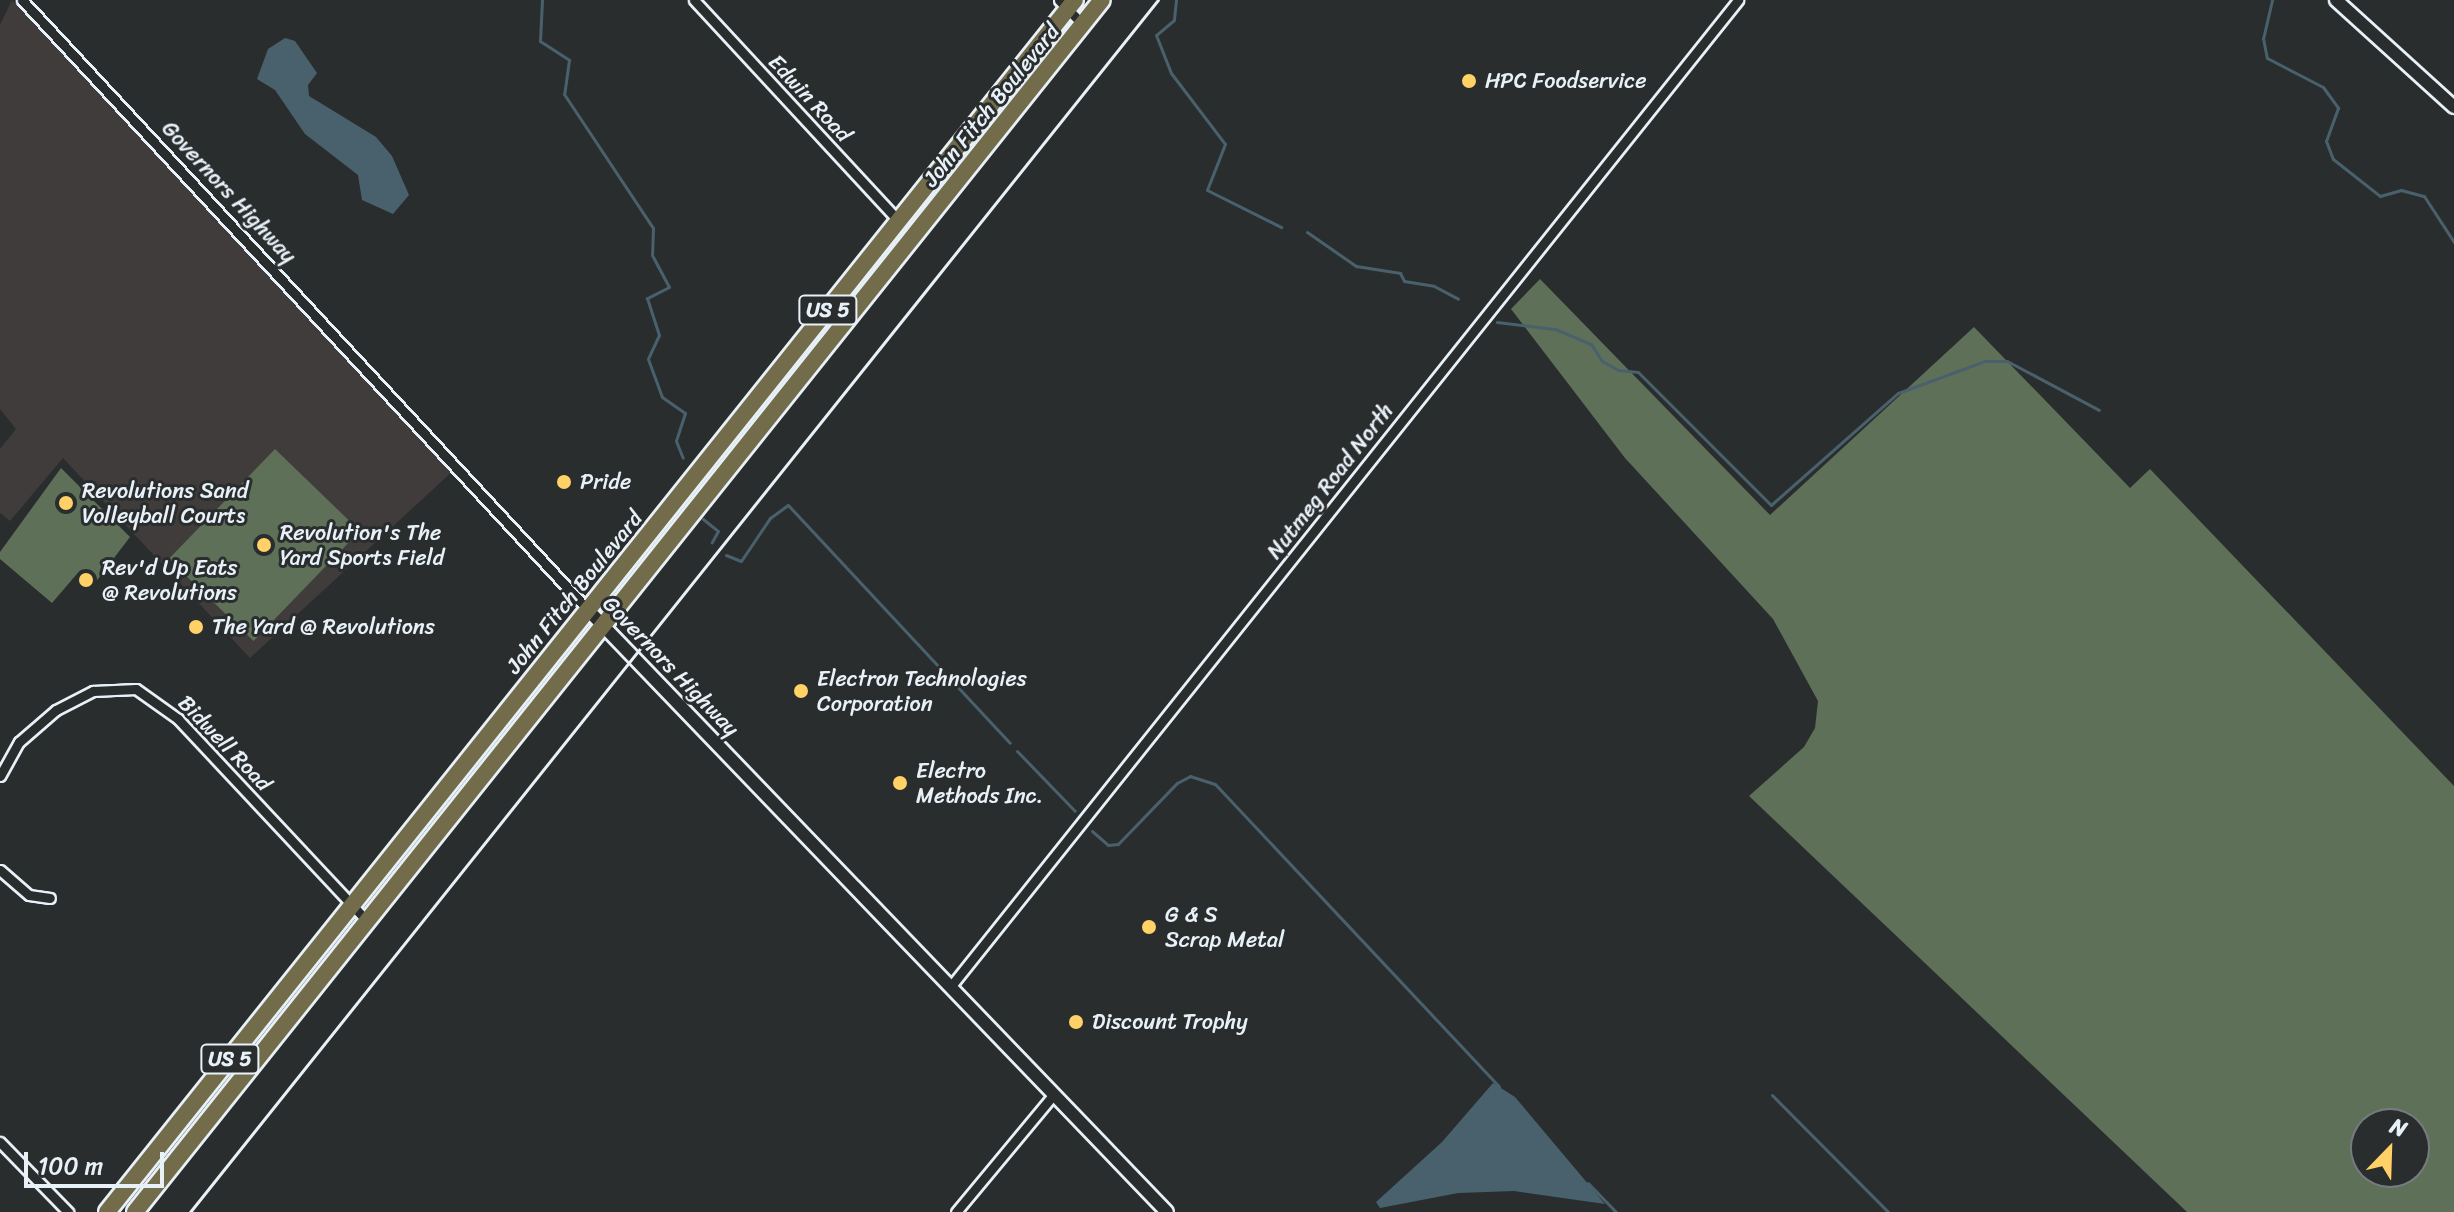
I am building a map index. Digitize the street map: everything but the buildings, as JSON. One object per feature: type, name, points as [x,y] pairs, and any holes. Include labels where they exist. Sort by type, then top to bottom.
[{"type":"highway","name":"John Fitch Boulevard","points":[[135,1212],[1102,0]]},
{"type":"highway","name":"John Fitch Boulevard","points":[[107,1212],[899,221],[1068,3]]},
{"type":"street","name":"Governors Highway","points":[[22,0],[602,625],[1167,1212]]},
{"type":"street","name":"Edwin Road","points":[[694,0],[899,221]]},
{"type":"street","name":"Nutmeg Road North","points":[[951,986],[1738,0]]},
{"type":"street","points":[[2336,0],[2454,107]]},
{"type":"street","points":[[1068,3],[1083,25]]},
{"type":"street","name":"Bidwell Road","points":[[0,776],[19,742],[56,710],[93,691],[136,689],[178,719],[367,921]]},
{"type":"street","points":[[0,870],[29,895],[50,898]]},
{"type":"street","points":[[956,1212],[1053,1095]]},
{"type":"street","points":[[0,1142],[68,1212]]},
{"type":"shaded area","points":[[12,0],[454,470],[250,658],[63,458],[10,521],[0,513],[0,449],[16,429],[0,409],[0,25]]},
{"type":"green space","points":[[1540,279],[1770,515],[1974,327],[2130,488],[2150,469],[2454,786],[2454,1212],[2187,1212],[1749,796],[1804,747],[1815,728],[1818,701],[1773,619],[1625,458],[1511,309]]},
{"type":"green space","name":"Revolution's The Yard Sports Field","points":[[275,449],[360,531],[254,641],[169,559]]},
{"type":"green space","name":"Revolutions Sand Volleyball Courts","points":[[61,468],[130,537],[91,588],[76,575],[52,603],[0,559],[0,552]]},
{"type":"water","points":[[285,38],[295,41],[317,73],[308,85],[309,96],[376,137],[392,156],[409,195],[393,214],[362,200],[358,175],[305,134],[275,90],[257,79],[268,49]]},
{"type":"water","points":[[1493,1083],[1515,1097],[1605,1204],[1514,1191],[1458,1193],[1380,1208],[1376,1202],[1442,1142]]},
{"type":"waterway","points":[[542,0],[540,41],[569,60],[564,94],[653,228],[652,255],[669,287],[647,298],[659,335],[648,359],[662,397],[685,413],[676,441],[683,458]]},
{"type":"waterway","points":[[1176,0],[1174,20],[1156,35],[1171,73],[1225,144],[1207,190],[1281,227]]},
{"type":"waterway","points":[[2272,0],[2263,38],[2267,58],[2323,87],[2338,108],[2326,141],[2333,159],[2380,196],[2401,190],[2424,196],[2454,242]]},
{"type":"waterway","points":[[1307,232],[1356,266],[1400,273],[1404,281],[1434,286],[1458,299]]},
{"type":"waterway","points":[[1497,322],[1555,329],[1591,344],[1602,361],[1618,370],[1638,372],[1771,505],[1898,393],[1985,361],[2007,361],[2099,410]]},
{"type":"waterway","points":[[726,555],[741,561],[770,518],[788,505],[1010,743]]},
{"type":"waterway","points":[[703,519],[718,531],[712,542]]},
{"type":"waterway","points":[[1017,751],[1075,811]]},
{"type":"waterway","points":[[1092,831],[1108,845],[1118,844],[1177,783],[1190,776],[1215,784],[1499,1086]]},
{"type":"waterway","points":[[1772,1095],[1888,1212]]},
{"type":"waterway","points":[[1588,1183],[1616,1212]]},
{"type":"railway","points":[[190,1212],[1158,0]]},
{"type":"place","name":"HPC Foodservice","points":[[1469,81]]},
{"type":"place","name":"Pride","points":[[564,482]]},
{"type":"place","name":"Revolutions Sand Volleyball Courts","points":[[66,503]]},
{"type":"place","name":"Revolution's The Yard Sports Field","points":[[264,545]]},
{"type":"place","name":"Rev'd Up Eats @ Revolutions","points":[[86,580]]},
{"type":"place","name":"The Yard @ Revolutions","points":[[196,627]]},
{"type":"place","name":"Electron Technologies Corporation","points":[[801,691]]},
{"type":"place","name":"Electro Methods Inc.","points":[[900,783]]},
{"type":"place","name":"G & S Scrap Metal","points":[[1149,927]]},
{"type":"place","name":"Discount Trophy","points":[[1076,1022]]}]
